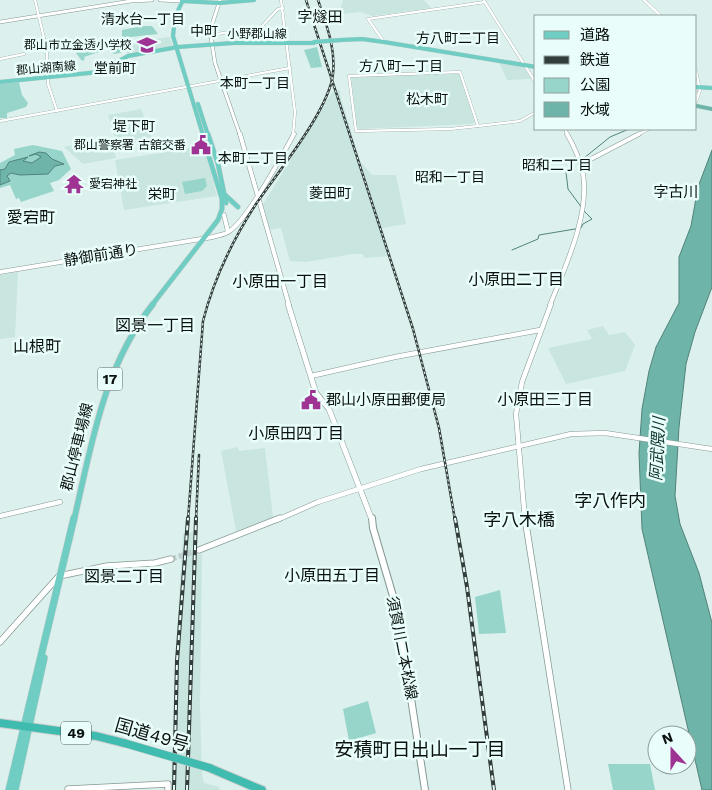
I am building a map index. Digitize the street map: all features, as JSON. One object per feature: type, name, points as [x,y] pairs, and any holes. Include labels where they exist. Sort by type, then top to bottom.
[{"type":"highway","name":"国道49号","points":[[0,723],[96,736],[124,743],[210,768],[262,790]]},
{"type":"main road","points":[[0,22],[132,1],[152,0]]},
{"type":"main road","points":[[160,0],[220,2],[254,0]]},
{"type":"main road","points":[[220,2],[244,0]]},
{"type":"main road","name":"郡山停車場線","points":[[184,1],[172,30],[223,202],[218,220],[205,238]]},
{"type":"main road","name":"須賀川二本松線","points":[[220,2],[213,16],[211,35],[216,65],[257,196],[294,327],[316,393],[329,409],[372,515],[373,528],[398,613],[425,790]]},
{"type":"main road","name":"小野郡山線","points":[[177,47],[213,44],[288,44],[371,40],[534,67]]},
{"type":"main road","name":"郡山湖南線","points":[[0,82],[47,79],[99,72],[128,56],[177,47]]},
{"type":"main road","name":"郡山停車場線","points":[[9,790],[26,728],[99,422],[119,363],[154,303],[224,215],[225,195],[218,164],[189,84]]},
{"type":"main road","points":[[697,86],[712,88]]},
{"type":"main road","points":[[225,195],[238,207]]},
{"type":"main road","name":"郡山停車場線","points":[[15,790],[26,728]]},
{"type":"street","points":[[35,0],[47,51],[47,79],[57,112]]},
{"type":"street","points":[[224,215],[228,232],[237,225],[257,196],[294,134],[295,112],[281,0]]},
{"type":"street","points":[[644,0],[659,15]]},
{"type":"street","points":[[384,42],[368,19],[484,1],[534,80]]},
{"type":"street","points":[[211,35],[261,27],[277,10],[283,8]]},
{"type":"street","points":[[0,59],[24,54]]},
{"type":"street","points":[[0,120],[57,112],[189,84],[290,68]]},
{"type":"street","points":[[478,126],[460,72],[349,76],[356,131],[450,129],[478,126],[524,120],[534,113]]},
{"type":"street","points":[[697,86],[700,96],[697,100]]},
{"type":"street","points":[[565,130],[580,161],[584,193],[580,222],[540,330],[518,396],[516,414],[526,536],[568,790]]},
{"type":"street","points":[[580,161],[642,130]]},
{"type":"street","points":[[580,161],[593,158],[646,130]]},
{"type":"street","name":"静御前通り","points":[[0,272],[205,238],[228,232]]},
{"type":"street","points":[[311,376],[400,356],[540,330]]},
{"type":"street","points":[[199,550],[266,525],[318,502],[432,466],[558,437],[599,432],[712,449]]},
{"type":"street","points":[[0,516],[60,502]]},
{"type":"street","points":[[0,642],[61,576],[107,566],[148,564],[171,559]]},
{"type":"street","points":[[68,788],[103,789],[168,784],[168,790]]},
{"type":"shaded area","points":[[343,0],[424,0],[431,8],[372,16],[361,12],[342,14],[339,13]]},
{"type":"shaded area","name":"郡山市立金透小学校","points":[[170,37],[173,46],[128,55],[120,43]]},
{"type":"shaded area","points":[[499,62],[523,66],[531,79],[507,80]]},
{"type":"shaded area","points":[[459,73],[475,122],[472,124],[361,129],[357,127],[351,77]]},
{"type":"shaded area","points":[[340,90],[360,161],[372,175],[396,175],[406,224],[382,228],[391,256],[364,258],[363,254],[353,254],[306,262],[290,261],[281,228],[268,230],[262,206],[333,91]]},
{"type":"shaded area","points":[[141,109],[152,137],[117,144],[108,115]]},
{"type":"shaded area","points":[[111,137],[116,158],[83,164],[64,147]]},
{"type":"shaded area","points":[[204,146],[217,196],[124,210],[115,160]]},
{"type":"shaded area","points":[[18,272],[15,337],[0,339],[0,275]]},
{"type":"shaded area","points":[[603,326],[609,335],[625,332],[635,345],[625,371],[566,384],[548,348],[592,339],[587,330]]},
{"type":"shaded area","points":[[238,447],[239,451],[265,448],[273,517],[272,520],[261,525],[236,531],[221,451]]},
{"type":"shaded area","points":[[193,532],[193,555],[202,554],[200,706],[202,775],[204,783],[219,787],[220,790],[171,790],[175,662],[183,534]]},
{"type":"green space","points":[[152,26],[158,34],[122,38],[122,30]]},
{"type":"green space","points":[[118,43],[124,52],[114,54],[108,49],[84,57],[85,59],[82,61],[73,49]]},
{"type":"green space","points":[[317,47],[322,67],[311,68],[304,50]]},
{"type":"green space","points":[[19,82],[22,95],[28,103],[26,107],[7,113],[7,118],[0,118],[0,83]]},
{"type":"green space","points":[[33,145],[62,151],[71,169],[59,180],[50,183],[54,191],[21,202],[19,198],[16,199],[10,185],[0,188],[0,163],[15,155],[14,149]]},
{"type":"green space","points":[[205,178],[207,186],[202,191],[185,194],[182,182]]},
{"type":"green space","points":[[500,590],[506,633],[479,634],[475,597]]},
{"type":"green space","points":[[368,701],[376,733],[349,741],[343,709]]},
{"type":"green space","points":[[608,764],[647,764],[647,775],[652,775],[655,790],[613,790]]},
{"type":"water","name":"阿武隈川","points":[[712,150],[712,287],[695,332],[686,364],[679,427],[675,496],[680,524],[699,573],[712,623],[712,790],[702,790],[697,768],[697,725],[687,725],[642,529],[639,453],[642,409],[649,371],[656,347],[679,303],[679,257],[691,226],[698,187]]},
{"type":"water","points":[[39,152],[46,153],[52,159],[64,164],[55,166],[48,174],[20,175],[11,173],[7,176],[10,181],[0,185],[0,170],[5,169],[9,162],[28,157],[23,161],[32,163],[41,157],[36,154],[29,156]]},
{"type":"waterway","points":[[697,106],[712,109]]},
{"type":"waterway","points":[[584,158],[610,137],[627,130]]},
{"type":"waterway","points":[[578,159],[572,161],[572,167],[566,172],[568,189],[582,208]]},
{"type":"waterway","points":[[512,250],[538,239],[539,235],[581,228],[583,224],[592,219],[584,211]]},
{"type":"tunnel","points":[[171,559],[199,550]]},
{"type":"railway","points":[[306,0],[332,79]]},
{"type":"railway","points":[[318,0],[330,36],[334,64],[332,79]]},
{"type":"railway","points":[[188,520],[203,321],[207,305],[218,275],[239,232],[256,204],[313,123],[332,79]]},
{"type":"railway","points":[[332,79],[413,329],[439,428],[455,520]]},
{"type":"railway","points":[[196,520],[199,455]]},
{"type":"railway","points":[[174,790],[177,661],[188,518]]},
{"type":"railway","points":[[187,790],[196,518]]},
{"type":"railway","points":[[455,518],[467,587],[494,790]]},
{"type":"place","name":"郡山市立金透小学校","points":[[147,45]]},
{"type":"place","name":"郡山警察署 古舘交番","points":[[201,145]]},
{"type":"place","name":"愛宕神社","points":[[74,184]]},
{"type":"place","name":"郡山小原田郵便局","points":[[311,400]]},
{"type":"district","name":"字燧田","points":[[320,17]]},
{"type":"district","name":"清水台一丁目","points":[[143,19]]},
{"type":"district","name":"中町","points":[[204,31]]},
{"type":"district","name":"方八町二丁目","points":[[458,38]]},
{"type":"district","name":"方八町一丁目","points":[[401,66]]},
{"type":"district","name":"堂前町","points":[[115,68]]},
{"type":"district","name":"本町一丁目","points":[[255,83]]},
{"type":"district","name":"松木町","points":[[427,99]]},
{"type":"district","name":"堤下町","points":[[134,126]]},
{"type":"district","name":"本町二丁目","points":[[253,158]]},
{"type":"district","name":"昭和二丁目","points":[[557,165]]},
{"type":"district","name":"昭和一丁目","points":[[450,177]]},
{"type":"district","name":"字古川","points":[[676,192]]},
{"type":"district","name":"菱田町","points":[[330,193]]},
{"type":"district","name":"栄町","points":[[162,194]]},
{"type":"district","name":"愛宕町","points":[[31,217]]},
{"type":"district","name":"小原田二丁目","points":[[516,279]]},
{"type":"district","name":"小原田一丁目","points":[[280,281]]},
{"type":"district","name":"図景一丁目","points":[[155,325]]},
{"type":"district","name":"山根町","points":[[37,346]]},
{"type":"district","name":"小原田三丁目","points":[[545,399]]},
{"type":"district","name":"小原田四丁目","points":[[296,433]]},
{"type":"district","name":"字八作内","points":[[610,501]]},
{"type":"district","name":"字八木橋","points":[[519,520]]},
{"type":"district","name":"小原田五丁目","points":[[332,575]]},
{"type":"district","name":"図景二丁目","points":[[124,576]]},
{"type":"district","name":"安積町日出山一丁目","points":[[420,749]]}]
